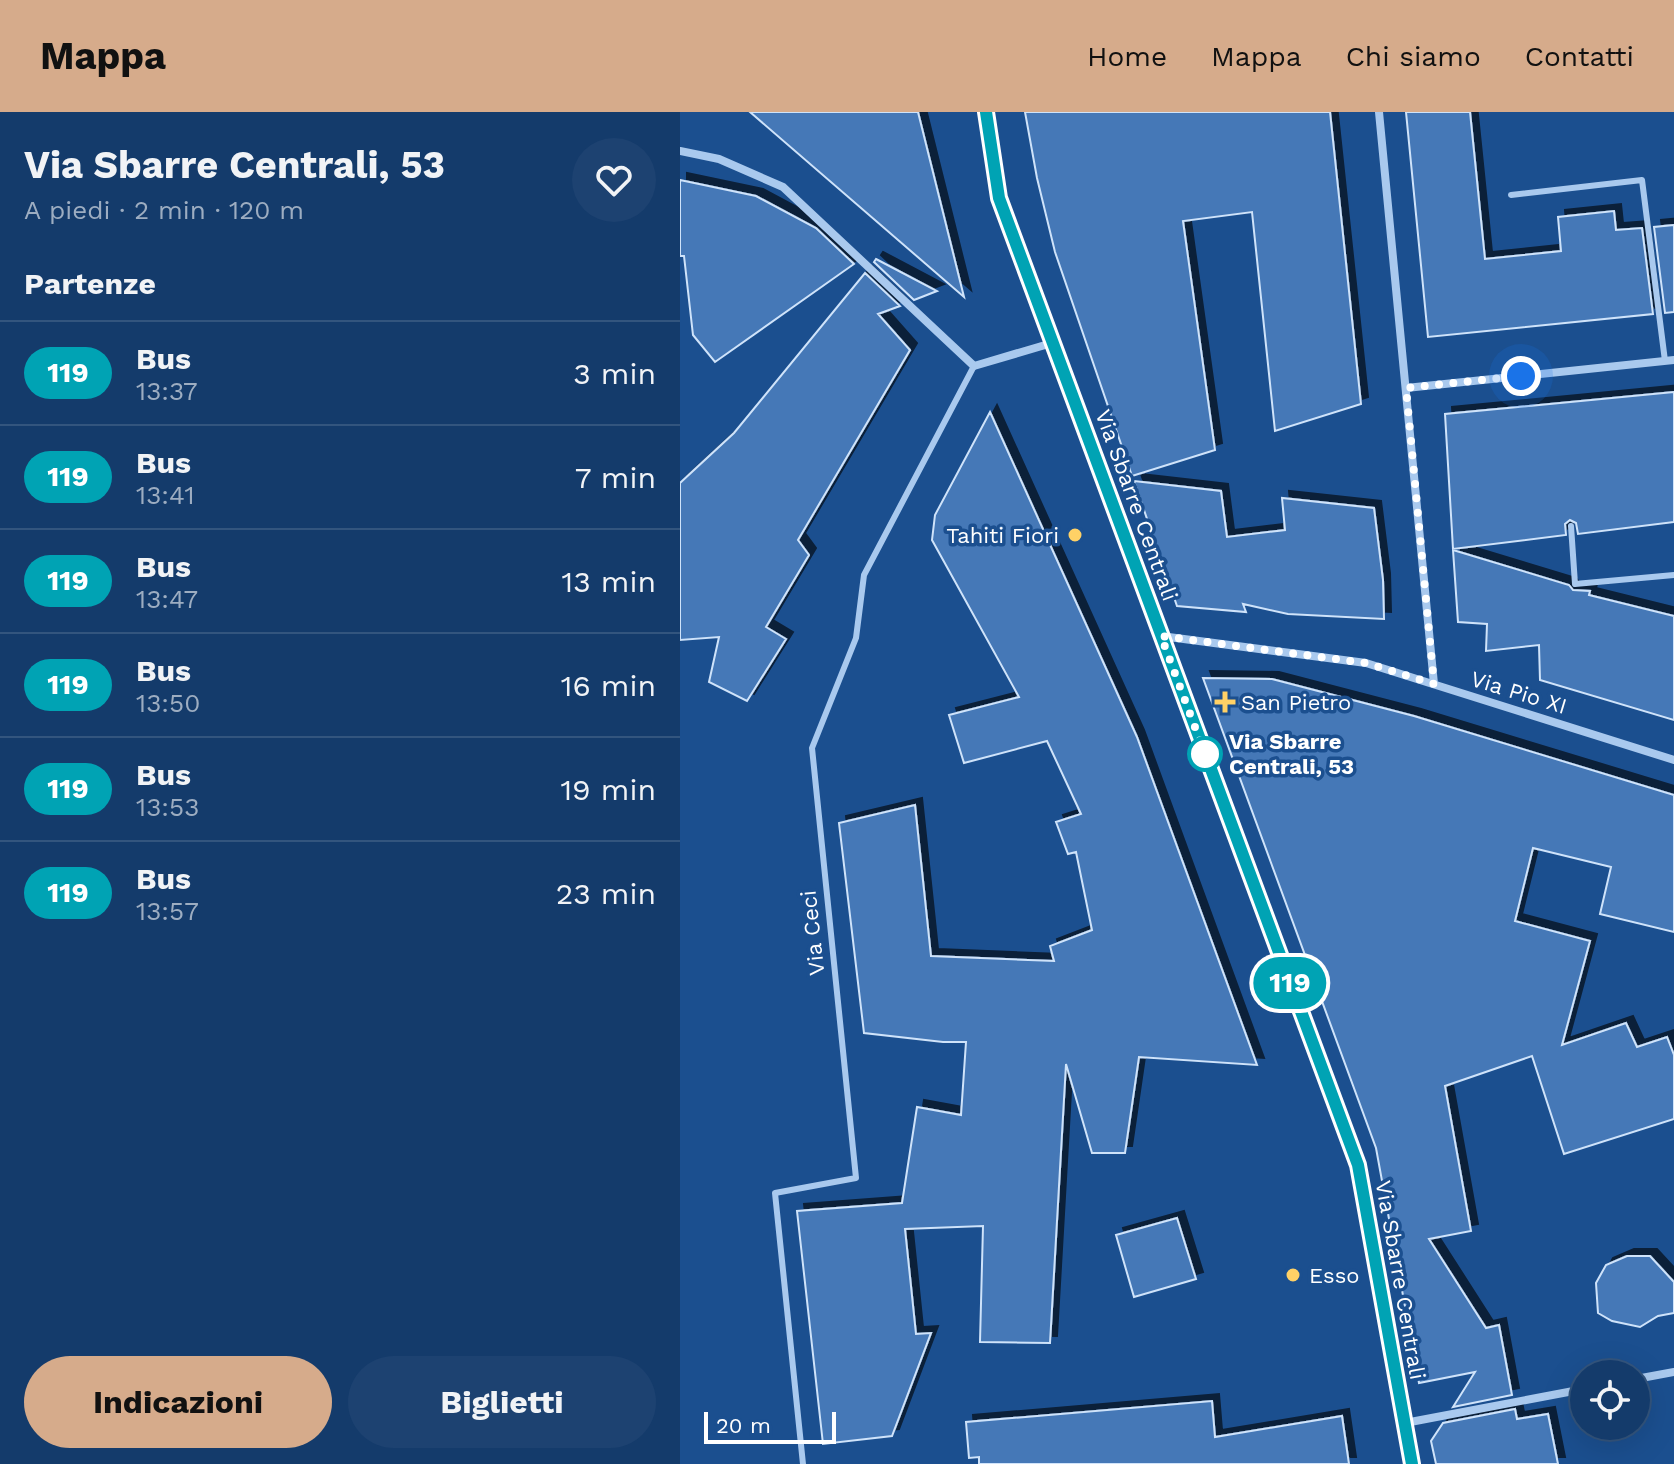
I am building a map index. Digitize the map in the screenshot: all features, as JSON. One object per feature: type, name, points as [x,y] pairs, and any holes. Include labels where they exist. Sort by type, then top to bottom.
[{"type":"street","name":"Via Sbarre Centrali","points":[[986,112],[999,198],[1358,1165],[1412,1464]]},
{"type":"street","points":[[1379,112],[1434,684]]},
{"type":"street","points":[[680,151],[719,159],[783,187],[974,366],[1053,343]]},
{"type":"street","points":[[1406,388],[1669,361]]},
{"type":"street","name":"Via Pio XI","points":[[1161,636],[1366,663],[1674,760]]},
{"type":"street","points":[[1650,1376],[1674,1372]]},
{"type":"street","points":[[1405,1423],[1570,1392]]},
{"type":"lane","points":[[1511,195],[1642,180],[1669,361]]},
{"type":"lane","name":"Via Ceci","points":[[803,1464],[775,1193],[856,1178],[812,748],[856,638],[864,575],[974,366]]},
{"type":"lane","points":[[1571,526],[1575,584],[1674,575]]},
{"type":"building","points":[[750,112],[918,112],[964,297]]},
{"type":"building","points":[[1025,112],[1330,112],[1361,404],[1275,431],[1252,212],[1183,221],[1215,450],[1132,476],[1055,252]]},
{"type":"building","points":[[1406,112],[1470,112],[1485,259],[1561,251],[1558,217],[1614,211],[1616,230],[1642,228],[1653,314],[1428,337]]},
{"type":"building","points":[[680,180],[756,196],[816,228],[854,264],[715,362],[693,335],[684,256],[680,256]]},
{"type":"building","points":[[1674,225],[1674,312],[1665,313],[1654,227]]},
{"type":"building","points":[[876,259],[937,291],[914,300],[874,262]]},
{"type":"building","points":[[865,273],[900,306],[878,314],[910,350],[798,540],[809,555],[766,627],[786,639],[747,701],[709,682],[719,637],[680,640],[680,483],[734,433]]},
{"type":"building","points":[[1674,392],[1674,522],[1578,534],[1576,523],[1570,520],[1565,524],[1566,535],[1453,549],[1445,414]]},
{"type":"building","points":[[990,412],[1137,737],[1257,1065],[1139,1057],[1125,1153],[1092,1153],[1066,1064],[1050,1343],[980,1342],[983,1226],[905,1229],[916,1334],[931,1333],[892,1436],[823,1444],[797,1211],[902,1203],[917,1107],[961,1115],[966,1042],[864,1033],[839,823],[915,805],[931,956],[1054,961],[1050,946],[1092,930],[1076,852],[1068,854],[1056,822],[1081,814],[1047,741],[964,763],[949,715],[1019,697],[932,540],[935,515]]},
{"type":"building","points":[[1134,481],[1221,491],[1227,537],[1285,530],[1282,498],[1374,508],[1383,580],[1384,619],[1288,614],[1243,604],[1246,612],[1177,606]]},
{"type":"building","points":[[1453,550],[1569,585],[1573,590],[1590,591],[1589,595],[1674,616],[1674,720],[1540,680],[1539,645],[1486,651],[1487,624],[1458,622]]},
{"type":"building","points":[[1203,678],[1272,679],[1414,716],[1674,795],[1674,932],[1600,914],[1611,867],[1533,848],[1515,921],[1590,941],[1562,1045],[1626,1023],[1637,1047],[1667,1037],[1674,1055],[1674,1119],[1564,1154],[1532,1056],[1445,1086],[1471,1231],[1429,1239],[1486,1328],[1499,1325],[1512,1395],[1453,1407],[1475,1372],[1419,1383],[1376,1148]]},
{"type":"building","points":[[1177,1218],[1196,1279],[1134,1297],[1116,1235]]},
{"type":"building","points":[[1627,1256],[1650,1256],[1674,1282],[1674,1313],[1658,1316],[1640,1327],[1612,1321],[1598,1313],[1596,1283],[1606,1265]]},
{"type":"building","points":[[1212,1401],[1215,1437],[1342,1416],[1349,1464],[979,1464],[979,1457],[969,1458],[966,1422]]},
{"type":"building","points":[[1515,1409],[1517,1419],[1548,1414],[1558,1464],[1436,1464],[1431,1441],[1443,1423]]},
{"type":"bus line","name":"119","points":[[986,112],[999,198],[1358,1165],[1412,1464]]},
{"type":"place","name":"Tahiti Fiori","points":[[1075,535]]},
{"type":"place","name":"San Pietro","points":[[1225,702]]},
{"type":"place","name":"Via Sbarre Centrali, 53","points":[[1205,754]]},
{"type":"place","name":"Esso","points":[[1293,1275]]},
{"type":"route","points":[[1205,754],[1161,636],[1366,663],[1434,684],[1406,388],[1521,376]]}]
